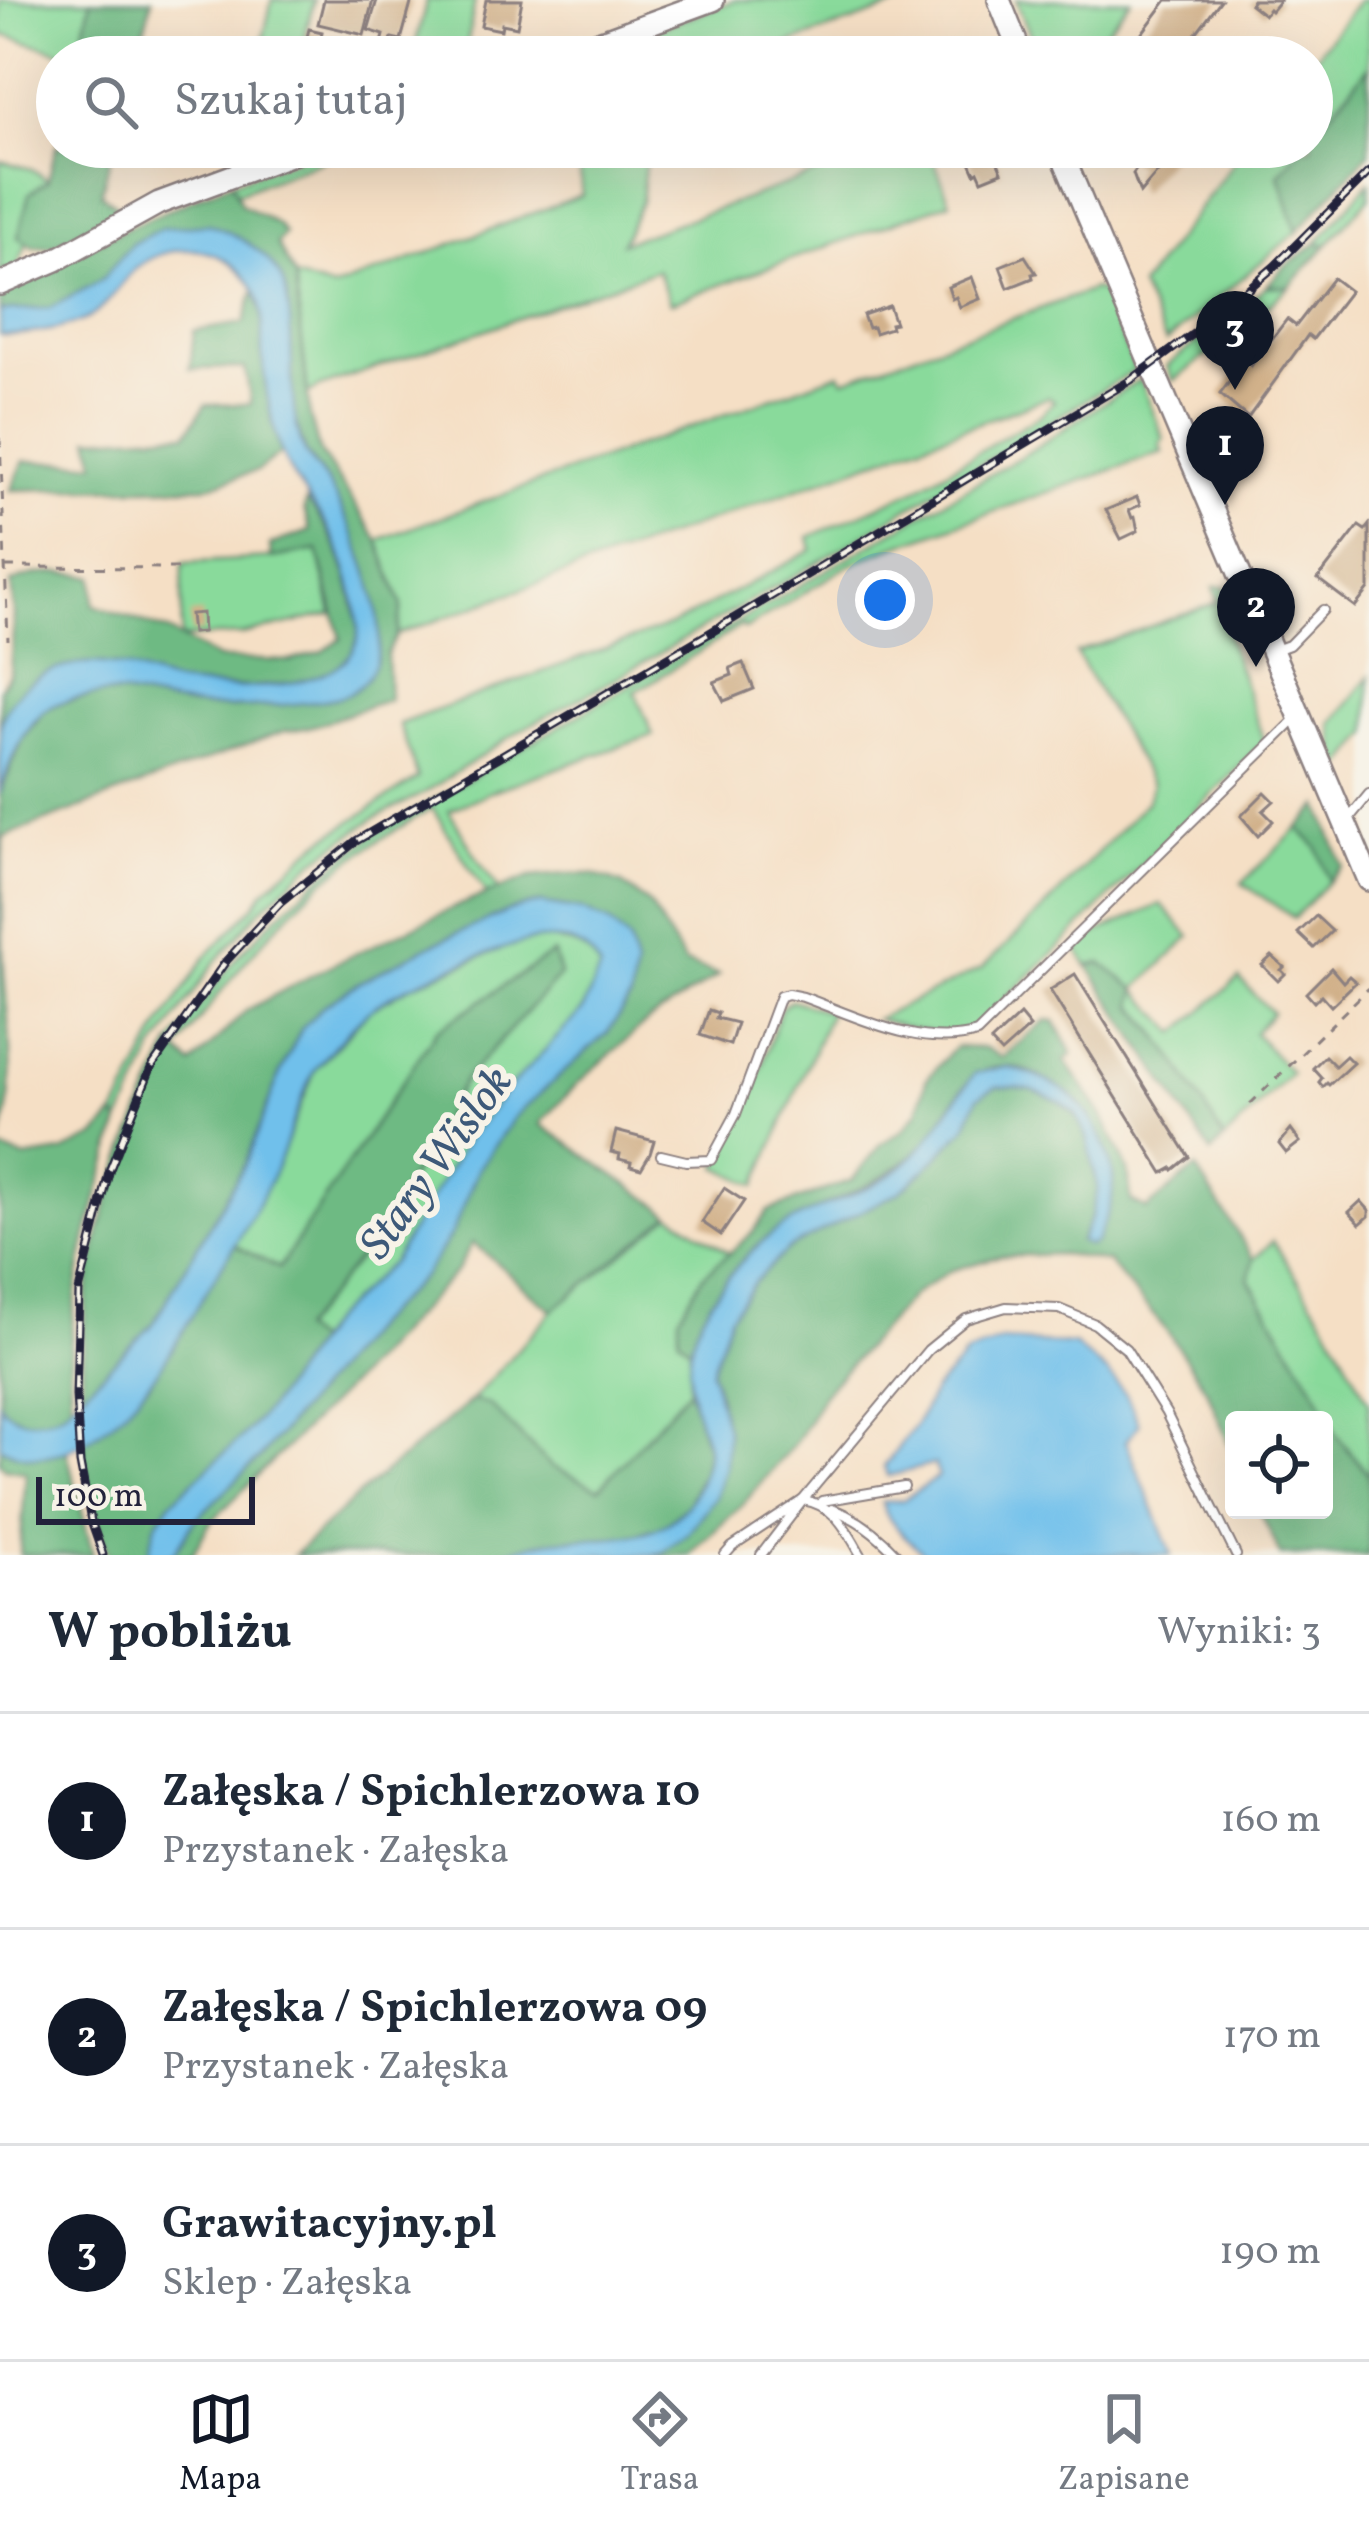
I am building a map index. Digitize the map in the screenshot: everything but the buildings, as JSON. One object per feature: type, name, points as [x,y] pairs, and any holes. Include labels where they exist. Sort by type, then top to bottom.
[{"type":"street","points":[[615,36],[713,0]]},
{"type":"street","points":[[998,0],[1013,36]]},
{"type":"street","points":[[0,284],[56,260],[159,203],[254,168]]},
{"type":"street","points":[[1067,168],[1369,880]]},
{"type":"lane","points":[[1271,652],[1289,645],[1324,610]]},
{"type":"lane","points":[[661,1155],[711,1160],[736,1114],[780,996],[803,997],[902,1032],[958,1039],[977,1033],[1298,716]]},
{"type":"lane","points":[[1345,823],[1369,794]]},
{"type":"lane","points":[[761,1555],[928,1350],[966,1319],[1006,1307],[1059,1309],[1095,1324],[1126,1349],[1166,1412],[1236,1555]]},
{"type":"lane","points":[[725,1555],[803,1500],[831,1501],[904,1487]]},
{"type":"lane","points":[[816,1502],[851,1515],[897,1555]]},
{"type":"lane","points":[[830,1508],[861,1555]]},
{"type":"path","points":[[0,438],[8,640]]},
{"type":"path","points":[[6,566],[178,568]]},
{"type":"path","points":[[1250,1104],[1369,988]]},
{"type":"green space","points":[[0,0],[91,0],[83,36],[36,36],[36,45],[0,34]]},
{"type":"green space","points":[[91,0],[152,0],[143,36],[83,36]]},
{"type":"green space","points":[[272,0],[314,0],[305,36],[264,36]]},
{"type":"green space","points":[[427,0],[475,0],[469,36],[418,36]]},
{"type":"green space","points":[[736,0],[915,0],[811,36],[637,36]]},
{"type":"green space","points":[[1016,0],[1131,0],[1102,36],[1031,36]]},
{"type":"green space","points":[[1359,0],[1369,0],[1369,66],[1333,110],[1333,36]]},
{"type":"green space","points":[[1369,66],[1369,153],[1297,232],[1279,175],[1285,168],[1333,168],[1333,110]]},
{"type":"green space","points":[[0,161],[32,169],[48,180],[18,237],[27,243],[17,268],[0,273]]},
{"type":"green space","points":[[51,168],[108,168],[101,194],[121,208],[52,247],[33,247],[18,237],[29,194],[48,180]]},
{"type":"green space","points":[[272,168],[303,168],[237,193],[232,182]]},
{"type":"green space","points":[[579,168],[645,168],[641,202],[622,243],[832,168],[937,168],[950,202],[670,303],[657,270],[308,394],[295,277],[333,289],[582,195]]},
{"type":"green space","points":[[1229,168],[1285,168],[1279,175],[1297,232],[1166,342],[1140,287]]},
{"type":"green space","points":[[232,182],[241,204],[285,234],[277,244],[295,277],[310,416],[319,450],[378,540],[402,606],[397,635],[387,654],[389,700],[311,727],[284,731],[3,837],[10,1078],[0,1142],[0,794],[23,739],[44,711],[100,694],[188,706],[281,705],[377,659],[347,522],[327,481],[306,453],[293,414],[290,323],[281,279],[256,250],[132,244],[101,280],[50,308],[0,311],[0,292],[126,228]]},
{"type":"green space","points":[[1369,182],[1369,198],[1327,245],[1317,243]]},
{"type":"green space","points":[[1317,243],[1327,245],[1289,287],[1267,286],[1282,268]]},
{"type":"green space","points":[[1267,286],[1289,287],[1173,381],[1167,366]]},
{"type":"green space","points":[[1094,289],[1102,292],[1135,370],[827,557],[521,730],[426,792],[373,819],[314,861],[261,909],[213,965],[154,1051],[120,1123],[115,1115],[158,1030],[204,959],[263,892],[318,843],[418,778],[399,724],[674,624],[812,550],[809,537],[912,491],[1042,414],[1054,401],[1049,397],[397,635],[402,606],[378,540],[840,373],[844,380]]},
{"type":"green space","points":[[254,290],[263,316],[262,352],[281,453],[257,471],[205,487],[11,490],[24,461],[96,463],[90,438],[187,433],[205,405],[251,404],[245,368],[190,369],[194,331],[244,323]]},
{"type":"green space","points":[[1140,379],[1164,439],[1160,444],[1163,452],[846,567],[635,692],[653,735],[495,790],[449,811],[499,889],[486,894],[432,808],[416,817],[309,894],[239,969],[177,1052],[171,1045],[225,972],[261,933],[378,832],[1027,453]]},
{"type":"green space","points":[[307,500],[342,559],[358,623],[359,637],[351,656],[334,669],[284,684],[227,687],[174,683],[112,664],[0,727],[0,690],[10,672],[11,583],[32,576],[94,577],[94,605],[168,631],[218,659],[290,661],[322,652],[341,639],[318,550],[271,558],[270,545],[310,531],[304,509]]},
{"type":"green space","points":[[318,550],[332,614],[242,635],[181,638],[183,563]]},
{"type":"green space","points":[[1214,587],[1225,587],[1234,619],[1224,625],[1264,742],[979,1024],[941,1034],[876,1019],[982,968],[1148,800],[1152,784],[1076,653],[1218,602]]},
{"type":"green space","points":[[1369,677],[1369,733],[1340,770],[1332,724]]},
{"type":"green space","points":[[1320,806],[1343,866],[1329,881],[1317,847],[1298,828]]},
{"type":"green space","points":[[1298,828],[1317,847],[1329,881],[1294,918],[1242,883]]},
{"type":"green space","points":[[592,874],[622,884],[649,904],[685,963],[719,975],[649,1020],[540,1124],[671,1214],[553,1310],[472,1243],[458,1269],[358,1376],[210,1523],[192,1555],[173,1555],[195,1520],[261,1456],[371,1327],[424,1275],[452,1233],[479,1168],[515,1116],[608,1032],[630,999],[582,910],[540,903],[509,911],[433,944],[322,1007],[302,1028],[245,1164],[153,1324],[81,1396],[85,1306],[100,1229],[132,1135],[171,1045],[192,1065],[247,1010],[329,966],[530,877]]},
{"type":"green space","points":[[1161,904],[1190,937],[1136,989],[1177,1033],[1239,978],[1272,1013],[1254,1033],[1291,1073],[1224,1140],[1158,1035],[1102,963],[1088,966],[1076,948],[1084,939]]},
{"type":"green space","points":[[548,938],[585,950],[600,969],[583,1010],[468,1138],[392,1262],[332,1319],[315,1342],[299,1331],[382,1229],[465,1079],[560,975],[554,954],[437,1030],[278,1269],[234,1245],[276,1167],[315,1070],[369,1010],[415,984],[510,945]]},
{"type":"green space","points":[[553,953],[560,975],[465,1079],[382,1229],[300,1330],[315,1342],[269,1407],[170,1503],[156,1524],[148,1555],[109,1555],[94,1510],[82,1443],[149,1384],[234,1245],[279,1268],[437,1030]]},
{"type":"green space","points":[[1101,963],[1136,989],[1134,1006],[1214,1122],[1224,1140],[1211,1153],[1088,966]]},
{"type":"green space","points":[[791,1000],[830,1012],[756,1186],[718,1167],[761,1069],[781,1008]]},
{"type":"green space","points":[[1046,1020],[1055,1021],[1073,1054],[1065,1060],[1102,1115],[1128,1170],[1131,1201],[1147,1209],[1196,1168],[1254,1259],[1249,1279],[1326,1411],[1225,1411],[1225,1434],[1208,1392],[1167,1331],[1108,1262],[1063,1254],[1000,1256],[949,1271],[913,1295],[824,1393],[798,1439],[744,1503],[689,1555],[651,1555],[688,1533],[720,1401],[711,1371],[730,1316],[755,1281],[789,1248],[899,1192],[925,1170],[966,1127],[977,1097],[996,1087],[1016,1087],[1033,1090],[1074,1113],[1087,1137],[1098,1190],[1080,1241],[1096,1242],[1104,1142],[1073,1105],[1036,1074],[1005,1067],[989,1069],[966,1084],[933,1133],[908,1158],[758,1245],[717,1293],[690,1348],[679,1338],[679,1316],[702,1277],[753,1232],[768,1211],[852,1180],[881,1144],[903,1130],[918,1111],[926,1080],[955,1047],[986,1048],[1002,1058]]},
{"type":"green space","points":[[115,1115],[120,1123],[89,1227],[76,1297],[71,1405],[44,1419],[16,1417],[0,1404],[0,1149],[24,1158],[62,1152],[95,1137]]},
{"type":"green space","points":[[671,1214],[729,1253],[702,1277],[679,1338],[690,1348],[689,1389],[599,1489],[551,1466],[490,1405],[472,1400],[553,1310]]},
{"type":"green space","points":[[1273,1241],[1327,1324],[1369,1402],[1369,1475],[1336,1435],[1333,1411],[1326,1411],[1249,1279],[1254,1259]]},
{"type":"green space","points":[[689,1389],[707,1449],[687,1505],[664,1526],[628,1536],[547,1541],[495,1555],[294,1555],[472,1400],[490,1405],[551,1466],[599,1489]]},
{"type":"green space","points":[[1333,1427],[1369,1475],[1369,1555],[1281,1555],[1263,1519],[1333,1519]]},
{"type":"green space","points":[[1,1447],[25,1455],[67,1452],[93,1555],[20,1555],[26,1472],[5,1468],[0,1462]]},
{"type":"water","points":[[209,224],[268,260],[285,288],[298,432],[363,558],[378,614],[374,665],[362,684],[349,693],[303,703],[207,707],[120,694],[60,703],[42,713],[28,730],[0,794],[0,730],[5,712],[42,675],[95,663],[183,684],[275,685],[333,669],[355,645],[357,620],[345,564],[281,451],[266,390],[260,306],[255,291],[233,264],[203,251],[170,252],[139,266],[87,319],[50,330],[0,335],[0,311],[50,308],[101,280],[132,244],[162,228]]},
{"type":"water","points":[[540,903],[582,910],[608,922],[629,941],[636,967],[630,999],[608,1032],[515,1116],[479,1168],[452,1233],[424,1275],[371,1327],[261,1456],[195,1520],[173,1555],[148,1555],[156,1524],[170,1503],[241,1438],[332,1319],[392,1262],[468,1138],[583,1010],[600,969],[588,952],[551,939],[514,945],[425,979],[365,1014],[315,1070],[262,1197],[147,1385],[101,1431],[62,1452],[21,1455],[0,1446],[0,1404],[14,1416],[30,1420],[64,1411],[153,1324],[245,1164],[302,1028],[322,1007],[433,944],[509,911]]},
{"type":"water","points":[[1007,1067],[1056,1085],[1080,1104],[1099,1131],[1113,1184],[1110,1208],[1096,1242],[1089,1246],[1080,1242],[1098,1189],[1087,1137],[1075,1113],[1033,1090],[996,1087],[978,1097],[966,1127],[925,1170],[899,1192],[789,1248],[755,1281],[730,1316],[711,1371],[727,1433],[725,1467],[715,1497],[688,1533],[651,1555],[495,1555],[548,1541],[639,1533],[672,1520],[693,1495],[707,1455],[689,1364],[696,1327],[719,1290],[776,1231],[902,1166],[933,1133],[975,1073]]},
{"type":"water","points":[[1001,1341],[1074,1345],[1127,1396],[1139,1424],[1126,1441],[1172,1555],[925,1555],[893,1524],[882,1502],[903,1500],[938,1477],[935,1464],[888,1476],[884,1467],[935,1389],[967,1354]]},
{"type":"railway","points":[[103,1555],[80,1463],[76,1395],[79,1291],[110,1169],[151,1068],[226,961],[280,903],[356,841],[1131,380],[1275,266],[1369,172]]},
{"type":"place","name":"Grawitacyjny.pl","points":[[1235,390]]},
{"type":"place","name":"Załęska / Spichlerzowa 10","points":[[1225,505]]},
{"type":"place","name":"Załęska / Spichlerzowa 09","points":[[1256,667]]},
{"type":"water label","name":"Stary Wislok","points":[[438,1164]]}]
